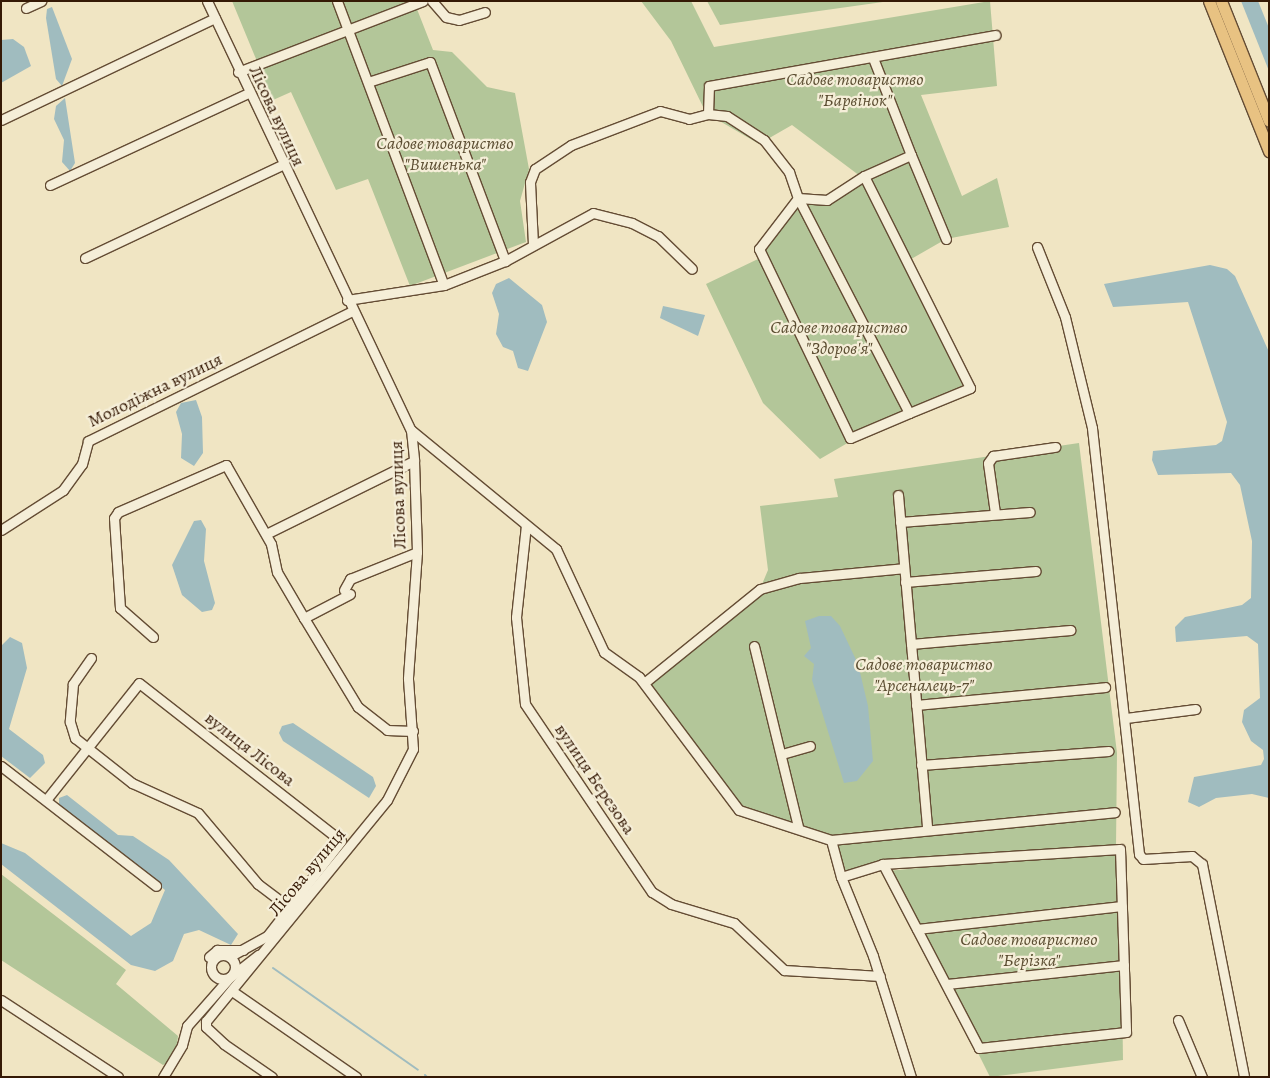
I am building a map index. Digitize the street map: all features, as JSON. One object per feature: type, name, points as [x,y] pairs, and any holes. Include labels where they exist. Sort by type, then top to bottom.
[{"type":"main road","points":[[1209,1],[1269,152]]},
{"type":"main road","points":[[1221,1],[1269,121]]},
{"type":"street","points":[[26,8],[41,1]]},
{"type":"street","name":"Лісова вулиця","points":[[207,1],[282,165],[411,430],[414,461],[417,552],[408,626],[413,749],[387,800],[263,951]]},
{"type":"street","points":[[337,1],[444,285]]},
{"type":"street","points":[[238,72],[348,28],[423,1]]},
{"type":"street","points":[[432,1],[446,17],[459,20],[485,12]]},
{"type":"street","points":[[1,120],[215,18]]},
{"type":"street","points":[[708,114],[709,86],[996,35]]},
{"type":"street","points":[[873,58],[946,239]]},
{"type":"street","points":[[368,82],[430,62],[505,261]]},
{"type":"street","points":[[50,185],[248,93]]},
{"type":"street","points":[[533,244],[528,195],[535,169],[571,145],[660,111],[689,119],[708,114],[727,116],[764,140],[789,172],[798,198],[910,413]]},
{"type":"street","points":[[798,198],[827,200],[864,176],[911,156]]},
{"type":"street","points":[[85,258],[282,165]]},
{"type":"street","points":[[798,198],[759,249],[850,438],[970,388],[864,176]]},
{"type":"street","points":[[347,300],[444,285],[505,261],[584,216],[601,214],[658,236],[692,269]]},
{"type":"street","points":[[1037,247],[1065,317],[1092,428],[1126,718],[1139,854],[1143,860],[1192,856],[1202,864],[1244,1077]]},
{"type":"street","name":"Молодіжна вулиця","points":[[1,530],[63,490],[82,464],[88,441],[352,311]]},
{"type":"street","points":[[411,430],[556,549],[604,652],[644,684],[739,810],[798,827],[831,840],[927,828],[1115,812]]},
{"type":"street","points":[[995,513],[988,463],[993,456],[1055,447]]},
{"type":"street","points":[[266,534],[414,461]]},
{"type":"street","points":[[153,638],[120,608],[114,518],[118,512],[226,464],[266,534],[277,572],[358,707],[387,730],[412,731]]},
{"type":"street","points":[[898,495],[927,828]]},
{"type":"street","points":[[900,522],[995,513],[1030,512]]},
{"type":"street","name":"вулиця Березова","points":[[526,525],[516,617],[525,704],[652,892],[671,904],[734,923],[784,970],[880,976]]},
{"type":"street","points":[[304,618],[347,592],[350,579],[417,552]]},
{"type":"street","points":[[644,684],[760,589],[799,578],[904,568]]},
{"type":"street","points":[[906,582],[1036,571]]},
{"type":"street","points":[[911,644],[1070,630]]},
{"type":"street","points":[[754,646],[782,754],[798,827]]},
{"type":"street","points":[[91,658],[73,684],[70,722],[75,738],[88,751],[132,782],[198,813],[258,884],[290,908],[267,936],[230,958]]},
{"type":"street","name":"вулиця Лісова","points":[[88,751],[139,682],[341,841],[290,908]]},
{"type":"street","points":[[916,705],[1105,687]]},
{"type":"street","points":[[1126,718],[1195,709]]},
{"type":"street","points":[[782,754],[810,746]]},
{"type":"street","points":[[46,800],[88,751]]},
{"type":"street","points":[[922,765],[1108,751]]},
{"type":"street","points":[[1,766],[156,886]]},
{"type":"street","points":[[831,840],[841,877],[880,976],[911,1077]]},
{"type":"street","points":[[841,877],[883,864],[1120,849],[1126,1032],[979,1048],[883,864]]},
{"type":"street","points":[[917,929],[1122,906]]},
{"type":"street","points":[[230,977],[219,979],[211,971],[210,954],[227,948],[243,950]]},
{"type":"street","points":[[163,1077],[182,1045],[187,1026],[230,977],[263,951]]},
{"type":"street","points":[[263,951],[206,1021],[206,1027],[272,1077]]},
{"type":"street","points":[[211,971],[214,960],[230,958],[251,960]]},
{"type":"street","points":[[230,958],[234,967],[230,977]]},
{"type":"street","points":[[946,984],[1124,965]]},
{"type":"street","points":[[232,991],[356,1077]]},
{"type":"street","points":[[1,1000],[118,1077]]},
{"type":"street","points":[[1178,1020],[1202,1077]]},
{"type":"green space","name":"Садове товариство \"Вишенька\"","points":[[232,1],[423,1],[415,4],[433,50],[452,52],[487,87],[515,93],[529,169],[520,201],[526,242],[410,286],[368,179],[336,190],[291,92],[273,100]]},
{"type":"green space","points":[[641,1],[691,1],[714,47],[990,1],[997,86],[921,95],[962,196],[997,178],[1009,227],[946,239],[906,262],[976,391],[851,441],[820,459],[763,403],[706,284],[758,259],[802,198],[826,204],[864,179],[792,125],[759,144],[706,113],[671,41]]},
{"type":"green space","points":[[707,1],[890,1],[720,25]]},
{"type":"green space","name":"Садове товариство \"Арсеналець-7\"","points":[[1079,443],[1117,753],[1116,847],[883,864],[841,877],[831,840],[739,810],[644,683],[760,589],[768,570],[760,506],[838,497],[834,479]]},
{"type":"green space","name":"Садове товариство \"Берізка\"","points":[[1120,849],[1123,1060],[990,1077],[887,871]]},
{"type":"green space","points":[[1,874],[126,970],[116,984],[178,1036],[175,1058],[163,1065],[1,960]]},
{"type":"water","points":[[1241,1],[1258,1],[1269,28],[1269,71]]},
{"type":"water","points":[[52,7],[72,59],[62,86],[56,79],[46,18],[47,9]]},
{"type":"water","points":[[13,39],[24,47],[31,66],[1,83],[1,40]]},
{"type":"water","points":[[65,98],[75,163],[70,171],[62,162],[64,140],[54,119],[56,106]]},
{"type":"water","points":[[1210,265],[1227,269],[1235,276],[1269,352],[1269,798],[1252,794],[1216,798],[1199,807],[1188,802],[1194,777],[1261,765],[1264,759],[1263,750],[1251,741],[1242,722],[1244,710],[1260,698],[1258,644],[1247,636],[1176,642],[1175,627],[1185,617],[1242,605],[1251,598],[1252,541],[1240,485],[1231,473],[1158,475],[1152,460],[1153,451],[1216,445],[1222,441],[1227,422],[1188,302],[1113,307],[1104,284]]},
{"type":"water","points":[[509,278],[542,305],[547,322],[528,371],[518,368],[513,351],[503,347],[496,334],[499,314],[492,293],[496,284]]},
{"type":"water","points":[[663,306],[705,315],[698,336],[660,318]]},
{"type":"water","points":[[196,400],[202,417],[203,453],[194,466],[181,458],[182,434],[176,412],[181,403]]},
{"type":"water","points":[[201,520],[206,529],[204,561],[215,603],[212,610],[202,612],[182,595],[172,565],[194,521]]},
{"type":"water","points":[[819,616],[831,616],[840,626],[858,664],[868,706],[873,761],[857,781],[844,783],[812,680],[814,664],[804,656],[811,648],[805,621]]},
{"type":"water","points":[[10,637],[22,643],[27,668],[9,729],[43,755],[45,763],[30,778],[1,756],[1,646]]},
{"type":"water","points":[[293,723],[373,777],[376,786],[369,798],[283,741],[279,733],[282,726]]},
{"type":"water","points":[[67,795],[118,835],[133,836],[169,860],[238,934],[231,945],[199,930],[184,934],[173,961],[155,971],[131,965],[1,864],[1,843],[25,853],[131,936],[151,923],[165,890],[59,805],[59,798]]},
{"type":"waterway","points":[[273,968],[418,1070]]},
{"type":"park label","name":"Садове товариство \"Барвінок\"","points":[[855,90]]},
{"type":"park label","name":"Садове товариство \"Здоров'я\"","points":[[839,338]]}]
